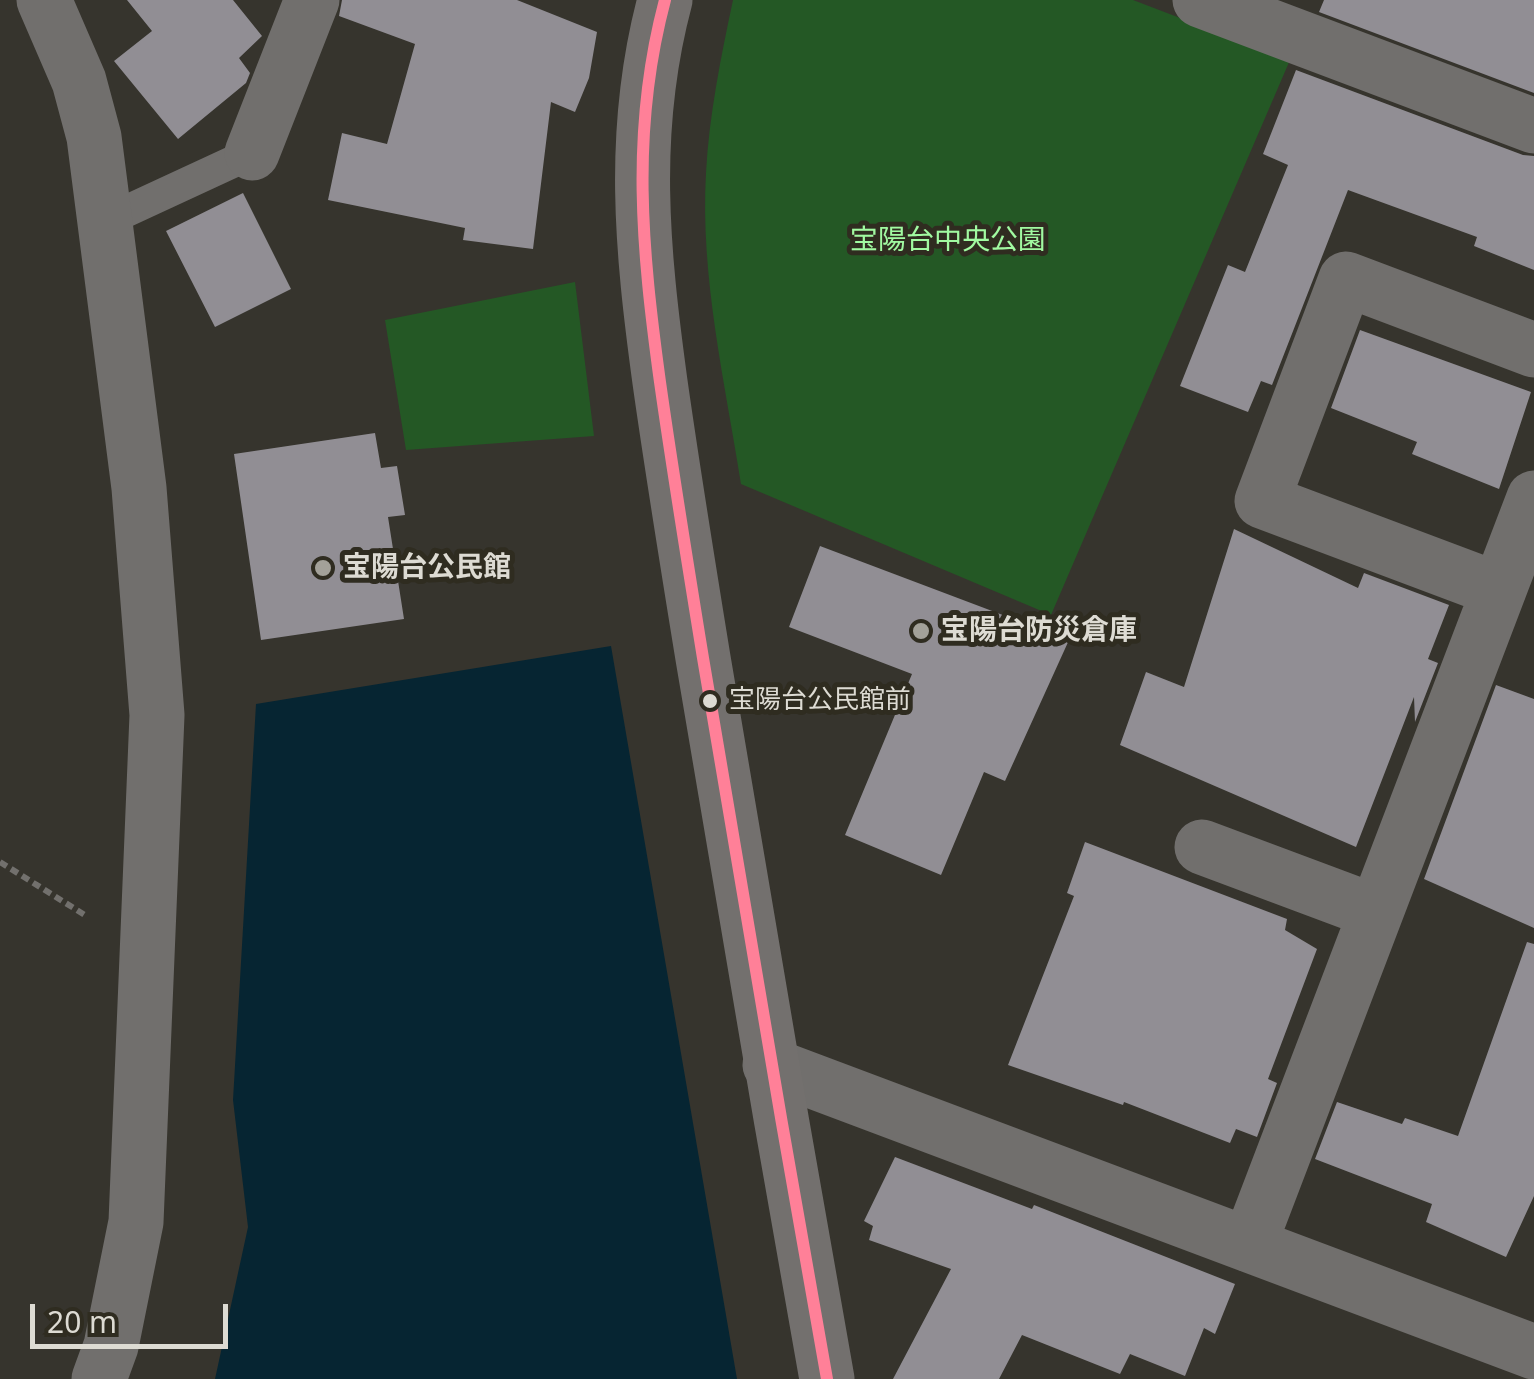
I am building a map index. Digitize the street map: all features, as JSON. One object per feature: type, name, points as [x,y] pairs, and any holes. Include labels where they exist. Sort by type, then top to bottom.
[{"type":"street","points":[[44,0],[79,81],[94,137],[139,488],[157,715],[136,1222],[111,1346],[100,1379]]},
{"type":"street","points":[[252,153],[312,0]]},
{"type":"street","points":[[1200,0],[1534,126]]},
{"type":"street","points":[[654,3],[640,179],[644,249],[672,464],[770,1065],[828,1379]]},
{"type":"street","points":[[1499,590],[1262,501],[1346,280],[1534,350]]},
{"type":"street","points":[[1249,1245],[1534,498]]},
{"type":"street","points":[[1202,846],[1376,912]]},
{"type":"street","points":[[770,1065],[1532,1347]]},
{"type":"lane","points":[[103,222],[252,153]]},
{"type":"path","points":[[0,862],[146,953]]},
{"type":"green space","name":"宝陽台中央公園","points":[[733,0],[1133,0],[1290,60],[1051,615],[741,484],[715,329],[705,212],[710,130]]},
{"type":"green space","points":[[575,282],[594,436],[406,450],[385,320]]},
{"type":"water","points":[[611,646],[737,1379],[215,1379],[248,1227],[233,1100],[256,704]]},
{"type":"building","points":[[127,0],[233,0],[262,36],[239,58],[250,73],[246,83],[178,139],[114,61],[152,31]]},
{"type":"building","points":[[342,0],[517,0],[597,32],[589,78],[575,112],[551,102],[533,249],[463,240],[465,228],[328,200],[342,133],[387,144],[415,44],[339,16]]},
{"type":"building","points":[[1324,0],[1534,0],[1534,93],[1319,12]]},
{"type":"building","points":[[1296,70],[1534,156],[1534,270],[1474,246],[1477,237],[1348,190],[1272,385],[1261,381],[1248,412],[1180,386],[1228,265],[1245,272],[1288,165],[1263,154]]},
{"type":"building","points":[[243,193],[291,289],[215,327],[166,231]]},
{"type":"building","points":[[1360,330],[1531,392],[1499,489],[1412,454],[1417,442],[1331,408]]},
{"type":"building","name":"宝陽台公民館","points":[[375,433],[381,468],[397,466],[405,515],[388,517],[404,619],[261,640],[234,454]]},
{"type":"building","points":[[1234,529],[1358,588],[1364,573],[1449,605],[1428,659],[1438,663],[1415,722],[1414,697],[1356,847],[1120,745],[1146,672],[1184,687]]},
{"type":"building","points":[[820,546],[1069,640],[1005,781],[984,772],[941,875],[845,835],[912,674],[789,627]]},
{"type":"building","points":[[1496,685],[1534,699],[1534,928],[1424,879]]},
{"type":"building","points":[[1085,842],[1287,919],[1285,930],[1317,949],[1268,1079],[1277,1083],[1257,1137],[1236,1129],[1230,1143],[1124,1102],[1123,1105],[1008,1065],[1074,896],[1067,893]]},
{"type":"building","points":[[1527,942],[1534,944],[1534,1196],[1506,1257],[1426,1222],[1432,1204],[1315,1159],[1337,1102],[1402,1124],[1405,1118],[1458,1136]]},
{"type":"building","points":[[895,1157],[1032,1209],[1034,1205],[1235,1284],[1215,1334],[1204,1328],[1185,1376],[1130,1354],[1120,1374],[1022,1335],[999,1379],[893,1379],[951,1269],[869,1240],[873,1226],[864,1221]]},
{"type":"transit line","points":[[665,0],[654,49],[643,144],[644,238],[654,333],[703,658],[827,1379]]},
{"type":"place","name":"宝陽台公民館","points":[[323,568]]},
{"type":"place","name":"宝陽台防災倉庫","points":[[921,631]]},
{"type":"place","name":"宝陽台公民館前","points":[[710,701]]}]
